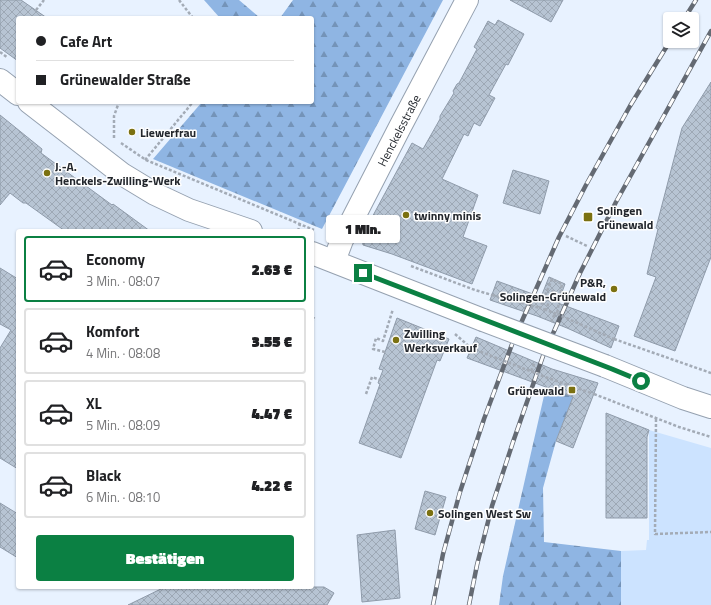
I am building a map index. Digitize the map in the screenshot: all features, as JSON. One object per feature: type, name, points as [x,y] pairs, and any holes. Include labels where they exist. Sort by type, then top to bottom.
[{"type":"main road","name":"Henckelsstraße","points":[[334,261],[342,240],[467,0]]},
{"type":"main road","points":[[32,104],[122,174],[155,194],[189,210],[245,229]]},
{"type":"main road","points":[[314,254],[605,366],[682,398],[711,407]]},
{"type":"path","points":[[36,10],[44,0]]},
{"type":"path","points":[[179,0],[191,16]]},
{"type":"path","points":[[114,138],[114,116],[118,104]]},
{"type":"path","points":[[145,160],[191,104]]},
{"type":"path","points":[[138,155],[145,160],[313,229]]},
{"type":"path","points":[[299,229],[300,224]]},
{"type":"path","points":[[314,229],[342,240]]},
{"type":"path","points":[[566,236],[587,246]]},
{"type":"path","points":[[558,282],[559,278]]},
{"type":"path","points":[[540,308],[552,279],[562,284],[557,314]]},
{"type":"path","points":[[475,290],[546,310],[614,339],[711,373]]},
{"type":"path","points":[[546,310],[553,290]]},
{"type":"path","points":[[385,352],[373,348],[376,338],[383,341],[394,307]]},
{"type":"path","points":[[452,331],[471,348],[656,419],[711,437]]},
{"type":"path","points":[[366,394],[372,377],[380,380]]},
{"type":"path","points":[[656,419],[655,534],[711,532]]},
{"type":"shaded area","points":[[649,430],[711,448],[711,605],[621,605],[621,551],[646,550],[647,540],[649,540]]},
{"type":"green space","points":[[204,0],[239,0],[258,16],[218,16]]},
{"type":"green space","points":[[293,0],[443,0],[322,229],[153,159],[200,104],[314,104],[314,16],[281,16]]},
{"type":"green space","points":[[546,387],[573,397],[556,441],[543,488],[544,542],[621,551],[621,605],[499,605],[503,576]]},
{"type":"building","points":[[0,0],[21,0],[44,16],[16,16],[16,60],[0,48]]},
{"type":"building","points":[[510,0],[563,0],[551,22]]},
{"type":"building","points":[[498,20],[524,34],[508,65],[506,64],[489,95],[495,98],[480,126],[474,123],[468,136],[464,134],[442,179],[478,195],[463,237],[487,246],[472,284],[392,254],[363,245],[362,236],[412,143],[423,149],[477,49],[474,47],[488,21],[495,25]]},
{"type":"building","points":[[711,82],[711,257],[675,351],[634,336],[656,277],[647,274],[658,229],[656,228],[682,128]]},
{"type":"building","name":"J.-A. Henckels-Zwilling-Werk","points":[[0,115],[42,149],[41,153],[147,229],[62,229],[10,193],[0,205]]},
{"type":"building","points":[[513,170],[549,181],[540,214],[503,203]]},
{"type":"building","points":[[0,268],[16,278],[16,468],[0,458],[0,348],[11,330],[0,324]]},
{"type":"building","points":[[549,277],[565,284],[558,303],[619,326],[611,348],[537,316],[490,300],[497,281],[541,297]]},
{"type":"building","points":[[397,318],[449,339],[440,361],[437,360],[401,458],[359,443],[380,384],[378,383],[383,370],[379,369]]},
{"type":"building","points":[[476,337],[552,369],[598,383],[573,448],[556,441],[573,397],[467,358]]},
{"type":"building","points":[[606,413],[649,430],[647,437],[647,518],[606,518]]},
{"type":"building","name":"Solingen West Sw","points":[[425,491],[446,497],[435,535],[415,529]]},
{"type":"building","points":[[0,503],[16,513],[16,557],[0,547]]},
{"type":"building","points":[[395,530],[400,598],[362,602],[357,535]]},
{"type":"building","points":[[314,587],[324,587],[334,593],[327,605],[128,605],[161,589],[314,589]]},
{"type":"railway","points":[[688,12],[696,0]]},
{"type":"railway","points":[[469,605],[477,565],[492,506],[543,356],[580,273],[616,202],[711,31]]},
{"type":"railway","points":[[433,605],[443,554],[460,492],[484,419],[514,339],[559,237],[586,185],[630,106],[666,48]]},
{"type":"place","name":"Liewerfrau","points":[[132,132]]},
{"type":"place","name":"J.-A. Henckels-Zwilling-Werk","points":[[47,173]]},
{"type":"place","name":"twinny minis","points":[[406,215]]},
{"type":"place","name":"Solingen Grünewald","points":[[588,217]]},
{"type":"place","name":"P&R, Solingen-Grünewald","points":[[614,289]]},
{"type":"place","name":"Zwilling Werksverkauf","points":[[396,340]]},
{"type":"place","name":"Grünewald","points":[[572,390]]},
{"type":"place","name":"Solingen West Sw","points":[[430,513]]},
{"type":"route","points":[[363,273],[641,381]]}]
